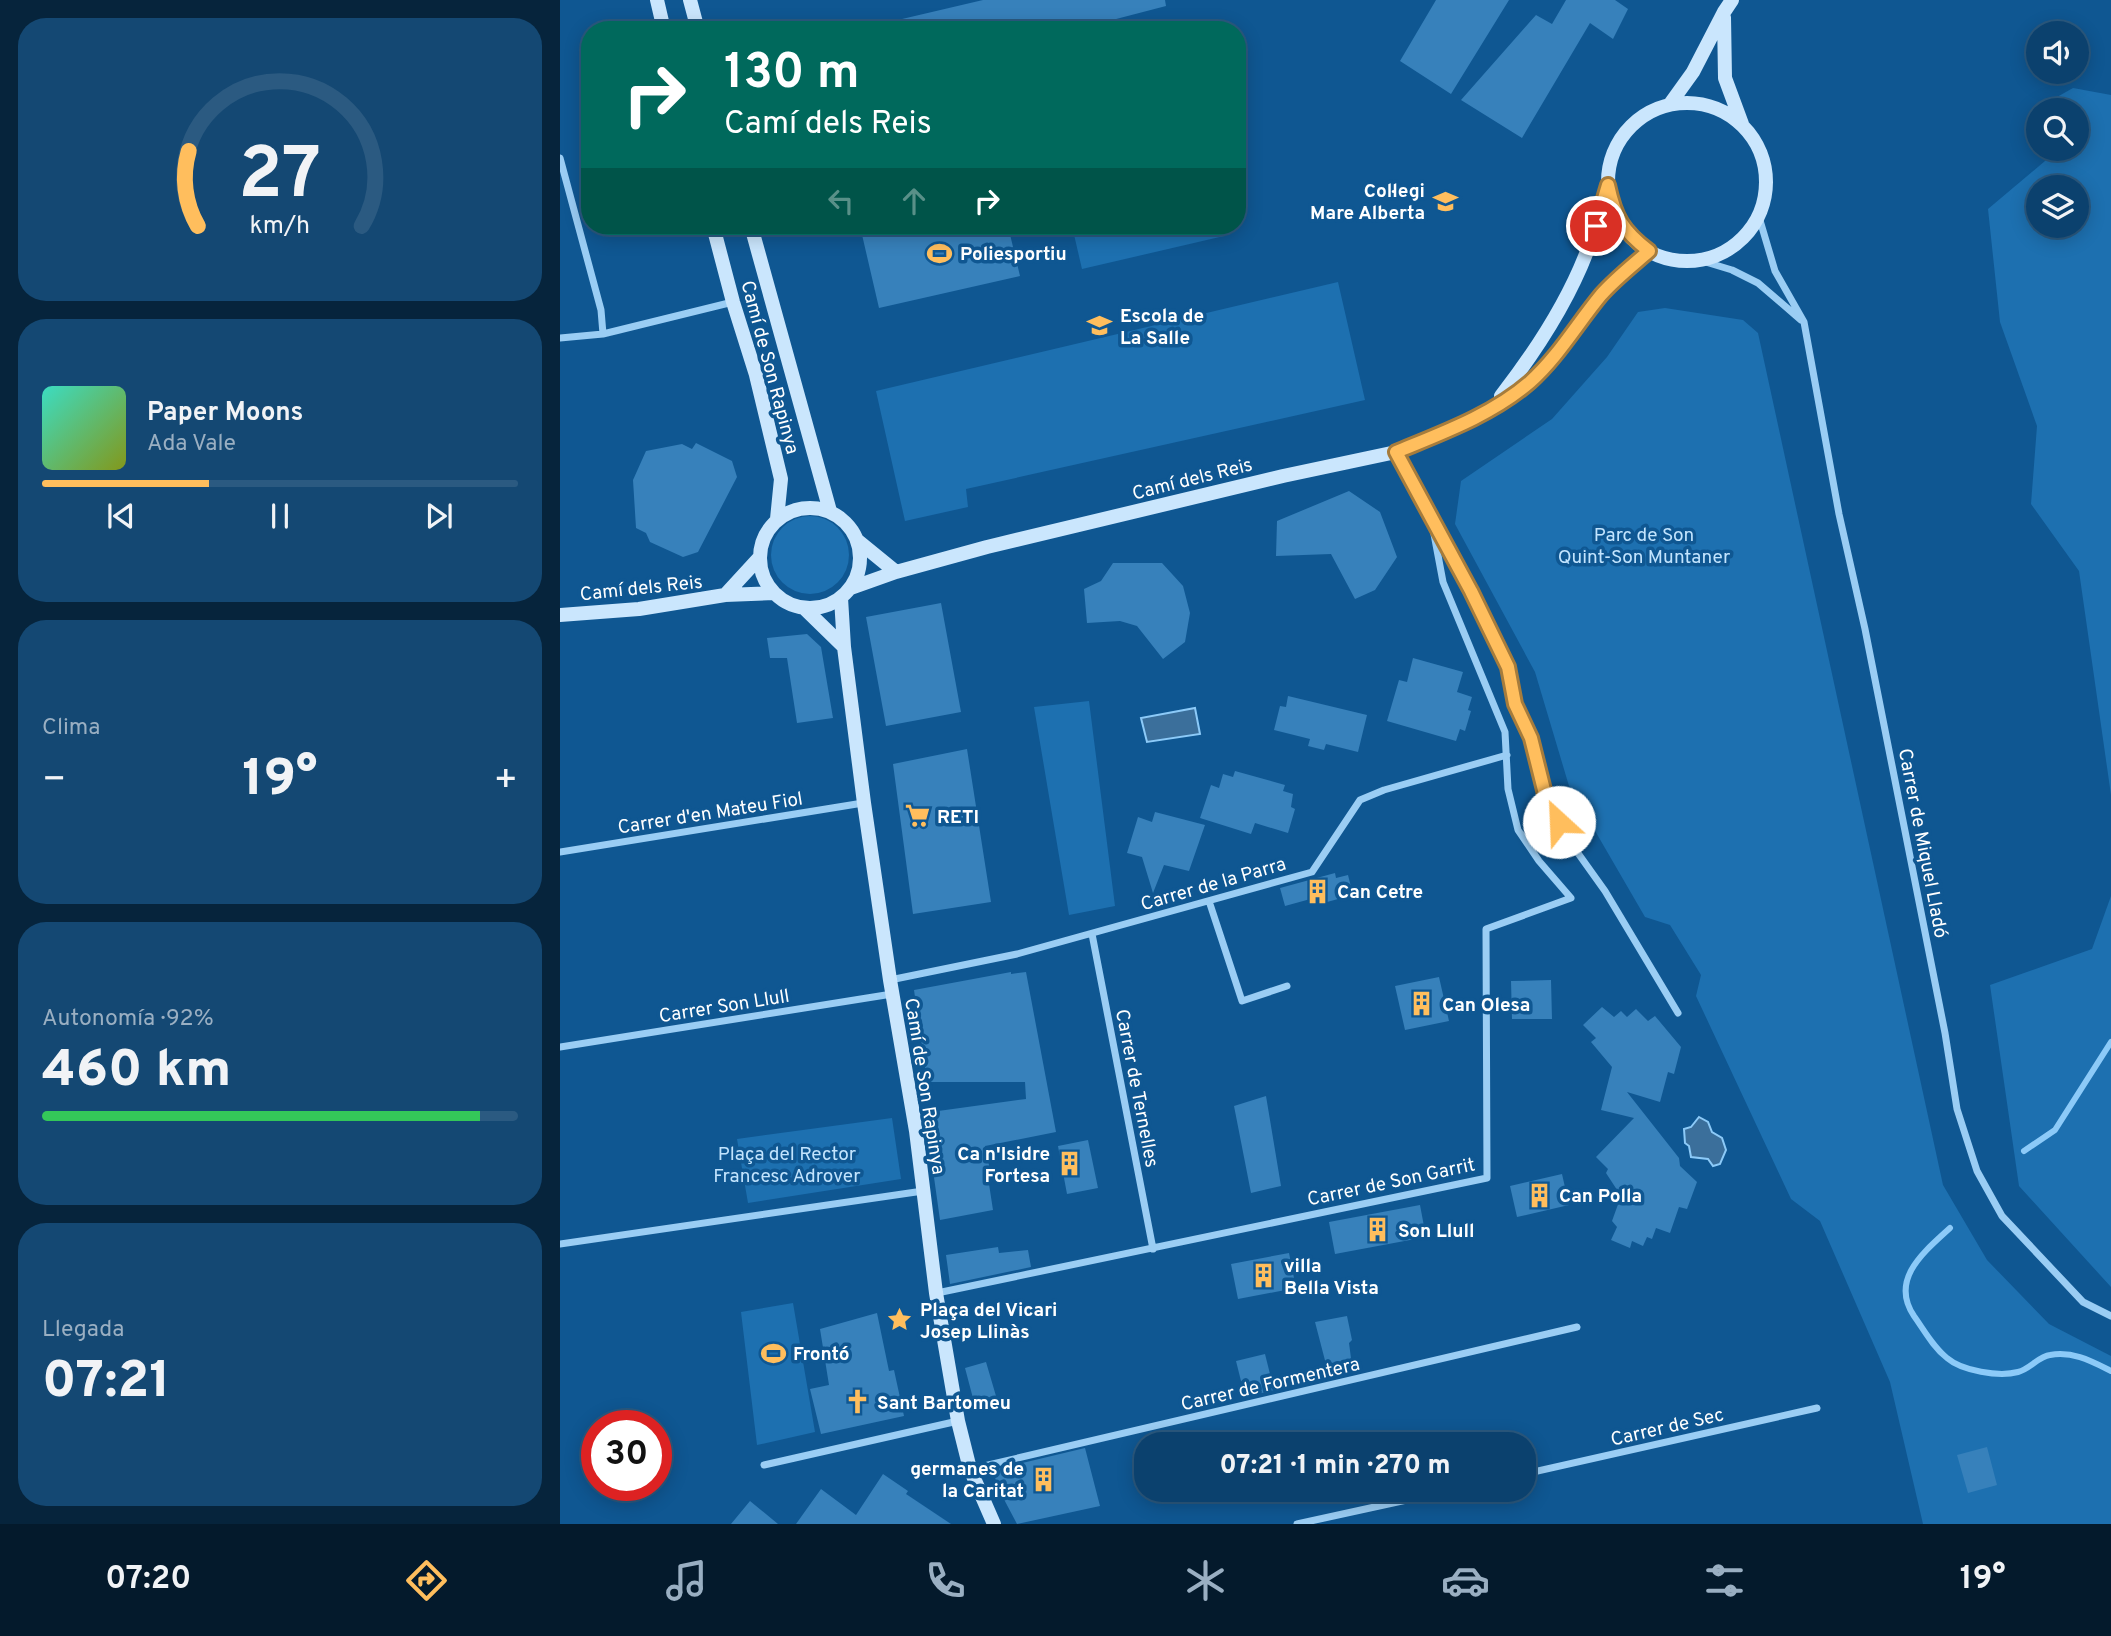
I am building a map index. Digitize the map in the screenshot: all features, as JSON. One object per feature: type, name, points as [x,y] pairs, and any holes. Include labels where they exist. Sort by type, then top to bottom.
[{"type":"street","points":[[657,0],[662,21]]},
{"type":"street","points":[[690,0],[696,21]]},
{"type":"street","points":[[1670,104],[1693,72],[1728,6]]},
{"type":"street","points":[[1699,260],[1724,252],[1744,237],[1759,217],[1766,193],[1765,168],[1757,144],[1742,124],[1725,78],[1728,6]]},
{"type":"street","points":[[1742,124],[1721,110],[1697,103],[1670,104],[1644,115],[1624,133],[1611,158],[1608,185],[1614,212],[1629,235],[1649,251],[1673,260],[1699,260],[1732,270],[1758,283],[1804,322]]},
{"type":"street","points":[[560,159],[601,310],[603,334]]},
{"type":"street","name":"Camí dels Reis","points":[[1491,409],[1523,368],[1565,301],[1590,247],[1608,185]]},
{"type":"street","name":"Carrer de Miquel Lladó","points":[[1759,217],[1775,271],[1804,322],[1839,513],[1868,642],[1942,1020],[1957,1110],[1977,1171],[2002,1216],[2083,1302],[2111,1316]]},
{"type":"street","name":"Camí de Son Rapinya","points":[[715,235],[756,375],[781,479],[777,519]]},
{"type":"street","name":"Camí de Son Rapinya","points":[[753,235],[830,511]]},
{"type":"street","name":"Camí dels Reis","points":[[846,593],[897,572],[1000,544],[1283,476],[1396,452],[1455,428],[1491,409],[1529,383],[1555,356],[1603,293],[1649,251]]},
{"type":"street","points":[[560,338],[603,334],[733,302]]},
{"type":"street","points":[[1396,452],[1471,591],[1508,667],[1515,704],[1531,738],[1547,802],[1570,842],[1605,891],[1678,1013]]},
{"type":"street","points":[[858,541],[861,558],[858,575],[846,593],[830,604],[804,608],[788,603],[766,583],[760,558],[765,537],[777,519],[803,508],[830,511],[847,523],[858,541],[897,572]]},
{"type":"street","points":[[1431,518],[1443,582],[1504,732],[1507,755]]},
{"type":"street","name":"Camí dels Reis","points":[[725,595],[760,558]]},
{"type":"street","name":"Camí dels Reis","points":[[560,615],[639,608],[725,595],[774,593]]},
{"type":"street","name":"Camí de Son Rapinya","points":[[846,593],[844,648],[891,987],[916,1131],[936,1293],[957,1421],[970,1469],[994,1524]]},
{"type":"street","points":[[804,608],[844,648]]},
{"type":"street","name":"Carrer de la Parra","points":[[891,987],[1311,872],[1360,800],[1384,790],[1507,755]]},
{"type":"street","name":"Carrer de Son Garrit","points":[[936,1293],[1487,1178],[1486,929],[1571,898],[1539,861],[1518,830],[1508,789],[1507,755]]},
{"type":"street","name":"Carrer d'en Mateu Fiol","points":[[560,852],[864,803]]},
{"type":"street","points":[[1209,901],[1242,1001],[1287,986]]},
{"type":"street","name":"Carrer de Ternelles","points":[[1092,934],[1153,1249]]},
{"type":"street","name":"Carrer Son Llull","points":[[560,1047],[891,987]]},
{"type":"street","points":[[560,1244],[923,1191]]},
{"type":"street","name":"Carrer de Formentera","points":[[970,1469],[1577,1327]]},
{"type":"street","name":"Carrer de Sec","points":[[1536,1471],[1817,1408]]},
{"type":"street","points":[[764,1465],[957,1421]]},
{"type":"street","points":[[1297,1524],[1398,1502]]},
{"type":"green space","points":[[2073,88],[2111,95],[2111,795],[2079,571],[2031,504],[2037,426],[2000,322],[1988,209],[2026,177],[2026,238],[2089,238],[2089,175],[2028,175],[2045,161],[2089,161],[2089,98],[2055,98]]},
{"type":"green space","points":[[1074,235],[1224,236],[1082,269]]},
{"type":"green space","points":[[1338,282],[1365,400],[966,489],[968,507],[905,521],[876,391]]},
{"type":"green space","name":"Parc de Son Quint-Son Muntaner","points":[[1665,308],[1743,320],[1758,333],[1943,1185],[1987,1260],[2049,1324],[2111,1356],[2111,1524],[1923,1524],[1890,1382],[1820,1221],[1791,1199],[1696,996],[1701,975],[1670,925],[1645,917],[1569,786],[1535,672],[1455,524],[1461,481],[1552,419],[1607,357],[1638,312]]},
{"type":"green space","points":[[802,516],[818,516],[832,522],[843,533],[849,547],[849,563],[843,577],[832,588],[818,594],[802,594],[788,588],[777,577],[771,563],[771,547],[777,533],[788,522]]},
{"type":"green space","points":[[1089,701],[1115,906],[1069,915],[1034,707]]},
{"type":"green space","points":[[2111,896],[2111,1287],[2019,1186],[1990,985],[2092,949]]},
{"type":"green space","name":"Plaça del Rector Francesc Adrover","points":[[892,1118],[901,1179],[748,1203],[737,1139]]},
{"type":"green space","name":"Frontó","points":[[793,1303],[815,1432],[757,1445],[741,1312]]},
{"type":"shaded area","points":[[1195,708],[1200,734],[1147,742],[1141,718]]},
{"type":"shaded area","points":[[1699,1117],[1708,1122],[1712,1132],[1722,1138],[1726,1150],[1720,1164],[1713,1166],[1708,1159],[1691,1157],[1689,1146],[1685,1143],[1684,1129],[1691,1127]]},
{"type":"building","points":[[983,0],[1165,0],[1166,6],[1108,21],[894,21]]},
{"type":"building","points":[[1436,0],[1509,0],[1451,94],[1400,61]]},
{"type":"building","points":[[1566,0],[1615,0],[1628,9],[1613,39],[1590,23],[1522,138],[1461,100],[1536,15],[1552,24]]},
{"type":"building","name":"Poliesportiu","points":[[862,235],[1010,235],[1020,276],[879,308]]},
{"type":"building","points":[[696,443],[732,461],[737,477],[698,552],[683,557],[650,542],[646,533],[636,528],[633,480],[646,451],[682,444],[692,449]]},
{"type":"building","points":[[1349,491],[1380,512],[1397,557],[1375,590],[1355,599],[1331,554],[1276,556],[1277,521]]},
{"type":"building","points":[[1113,563],[1162,563],[1183,586],[1190,613],[1185,642],[1163,659],[1137,626],[1120,621],[1087,623],[1084,589],[1101,581]]},
{"type":"building","points":[[941,603],[961,712],[886,726],[866,617]]},
{"type":"building","points":[[807,634],[821,647],[833,718],[797,723],[787,658],[770,658],[767,638]]},
{"type":"building","points":[[1413,658],[1463,672],[1457,692],[1472,697],[1468,710],[1471,711],[1465,731],[1460,729],[1456,741],[1387,721],[1399,680],[1407,682]]},
{"type":"building","points":[[1288,696],[1367,715],[1358,752],[1326,744],[1324,750],[1308,746],[1310,739],[1274,730],[1280,706],[1286,707]]},
{"type":"building","points":[[967,749],[991,902],[913,914],[893,764]]},
{"type":"building","points":[[1235,771],[1285,785],[1283,791],[1293,794],[1291,807],[1295,809],[1288,833],[1255,823],[1251,834],[1200,818],[1211,785],[1219,788],[1223,774],[1233,777]]},
{"type":"building","points":[[1155,812],[1205,825],[1189,871],[1164,865],[1153,893],[1142,857],[1127,853],[1138,817],[1152,822]]},
{"type":"building","name":"Can Cetre","points":[[1335,873],[1336,878],[1348,875],[1353,895],[1327,902],[1325,895],[1285,906],[1280,888]]},
{"type":"building","points":[[1011,972],[1026,972],[1056,1132],[985,1146],[993,1210],[940,1220],[931,1156],[937,1154],[931,1112],[1026,1099],[1025,1082],[927,1082],[914,990]]},
{"type":"building","name":"Can Olesa","points":[[1439,977],[1449,1021],[1405,1030],[1395,986]]},
{"type":"building","points":[[1551,980],[1552,1019],[1512,1019],[1511,981]]},
{"type":"building","points":[[1602,1007],[1614,1017],[1621,1011],[1627,1017],[1636,1009],[1648,1021],[1655,1016],[1681,1047],[1674,1074],[1668,1072],[1660,1102],[1627,1092],[1679,1158],[1680,1166],[1697,1182],[1687,1209],[1679,1207],[1670,1233],[1656,1228],[1652,1239],[1647,1237],[1643,1246],[1632,1241],[1630,1248],[1611,1240],[1617,1227],[1612,1221],[1621,1196],[1606,1173],[1608,1169],[1596,1157],[1634,1118],[1601,1110],[1612,1067],[1591,1042],[1596,1038],[1583,1025]]},
{"type":"building","points":[[1266,1096],[1281,1186],[1251,1193],[1234,1106]]},
{"type":"building","name":"Ca n'Isidre Fortesa","points":[[1088,1140],[1098,1188],[1067,1194],[1058,1146]]},
{"type":"building","name":"Can Polla","points":[[1562,1174],[1569,1205],[1517,1217],[1510,1186]]},
{"type":"building","name":"Son Llull","points":[[1420,1205],[1426,1237],[1335,1254],[1329,1222]]},
{"type":"building","points":[[998,1247],[999,1253],[1028,1250],[1031,1267],[950,1284],[946,1255]]},
{"type":"building","name":"villa Bella Vista","points":[[1289,1253],[1296,1288],[1238,1299],[1231,1264]]},
{"type":"building","points":[[877,1313],[889,1371],[894,1370],[904,1416],[821,1434],[810,1389],[829,1385],[820,1329]]},
{"type":"building","points":[[1347,1316],[1352,1340],[1349,1343],[1352,1366],[1328,1372],[1315,1322]]},
{"type":"building","points":[[1265,1354],[1274,1390],[1245,1397],[1236,1361]]},
{"type":"building","name":"Sant Bartomeu","points":[[986,1362],[996,1396],[974,1402],[965,1368]]},
{"type":"building","points":[[1987,1447],[1997,1485],[1968,1493],[1957,1455]]},
{"type":"building","name":"germanes de la Caritat","points":[[1085,1448],[1100,1506],[1017,1524],[998,1488],[993,1470]]},
{"type":"building","points":[[883,1474],[908,1491],[906,1494],[951,1524],[796,1524],[821,1489],[856,1515]]},
{"type":"building","points":[[750,1501],[778,1524],[731,1524]]},
{"type":"waterway","points":[[2024,1151],[2055,1130],[2111,1042]]},
{"type":"waterway","points":[[1950,1228],[1930,1246],[1913,1267],[1906,1290],[1907,1303],[1914,1316],[1942,1354],[1954,1363],[1991,1373],[2018,1372],[2046,1356],[2058,1354],[2082,1358],[2111,1371]]},
{"type":"place","name":"Col·legi Mare Alberta","points":[[1445,201]]},
{"type":"place","name":"Poliesportiu","points":[[940,253]]},
{"type":"place","name":"Escola de La Salle","points":[[1100,326]]},
{"type":"place","name":"RETI","points":[[917,816]]},
{"type":"place","name":"Can Cetre","points":[[1317,891]]},
{"type":"place","name":"Can Olesa","points":[[1422,1004]]},
{"type":"place","name":"Ca n'Isidre Fortesa","points":[[1070,1164]]},
{"type":"place","name":"Can Polla","points":[[1539,1195]]},
{"type":"place","name":"Son Llull","points":[[1378,1230]]},
{"type":"place","name":"villa Bella Vista","points":[[1264,1276]]},
{"type":"place","name":"Plaça del Vicari Josep Llinàs","points":[[900,1320]]},
{"type":"place","name":"Frontó","points":[[773,1353]]},
{"type":"place","name":"Sant Bartomeu","points":[[857,1402]]},
{"type":"place","name":"germanes de la Caritat","points":[[1044,1479]]},
{"type":"route","points":[[1559,822],[1547,802],[1531,738],[1515,704],[1508,667],[1471,591],[1396,452],[1455,428],[1491,409],[1529,383],[1555,356],[1603,293],[1649,251],[1629,235],[1614,212],[1608,185],[1596,226]]}]
